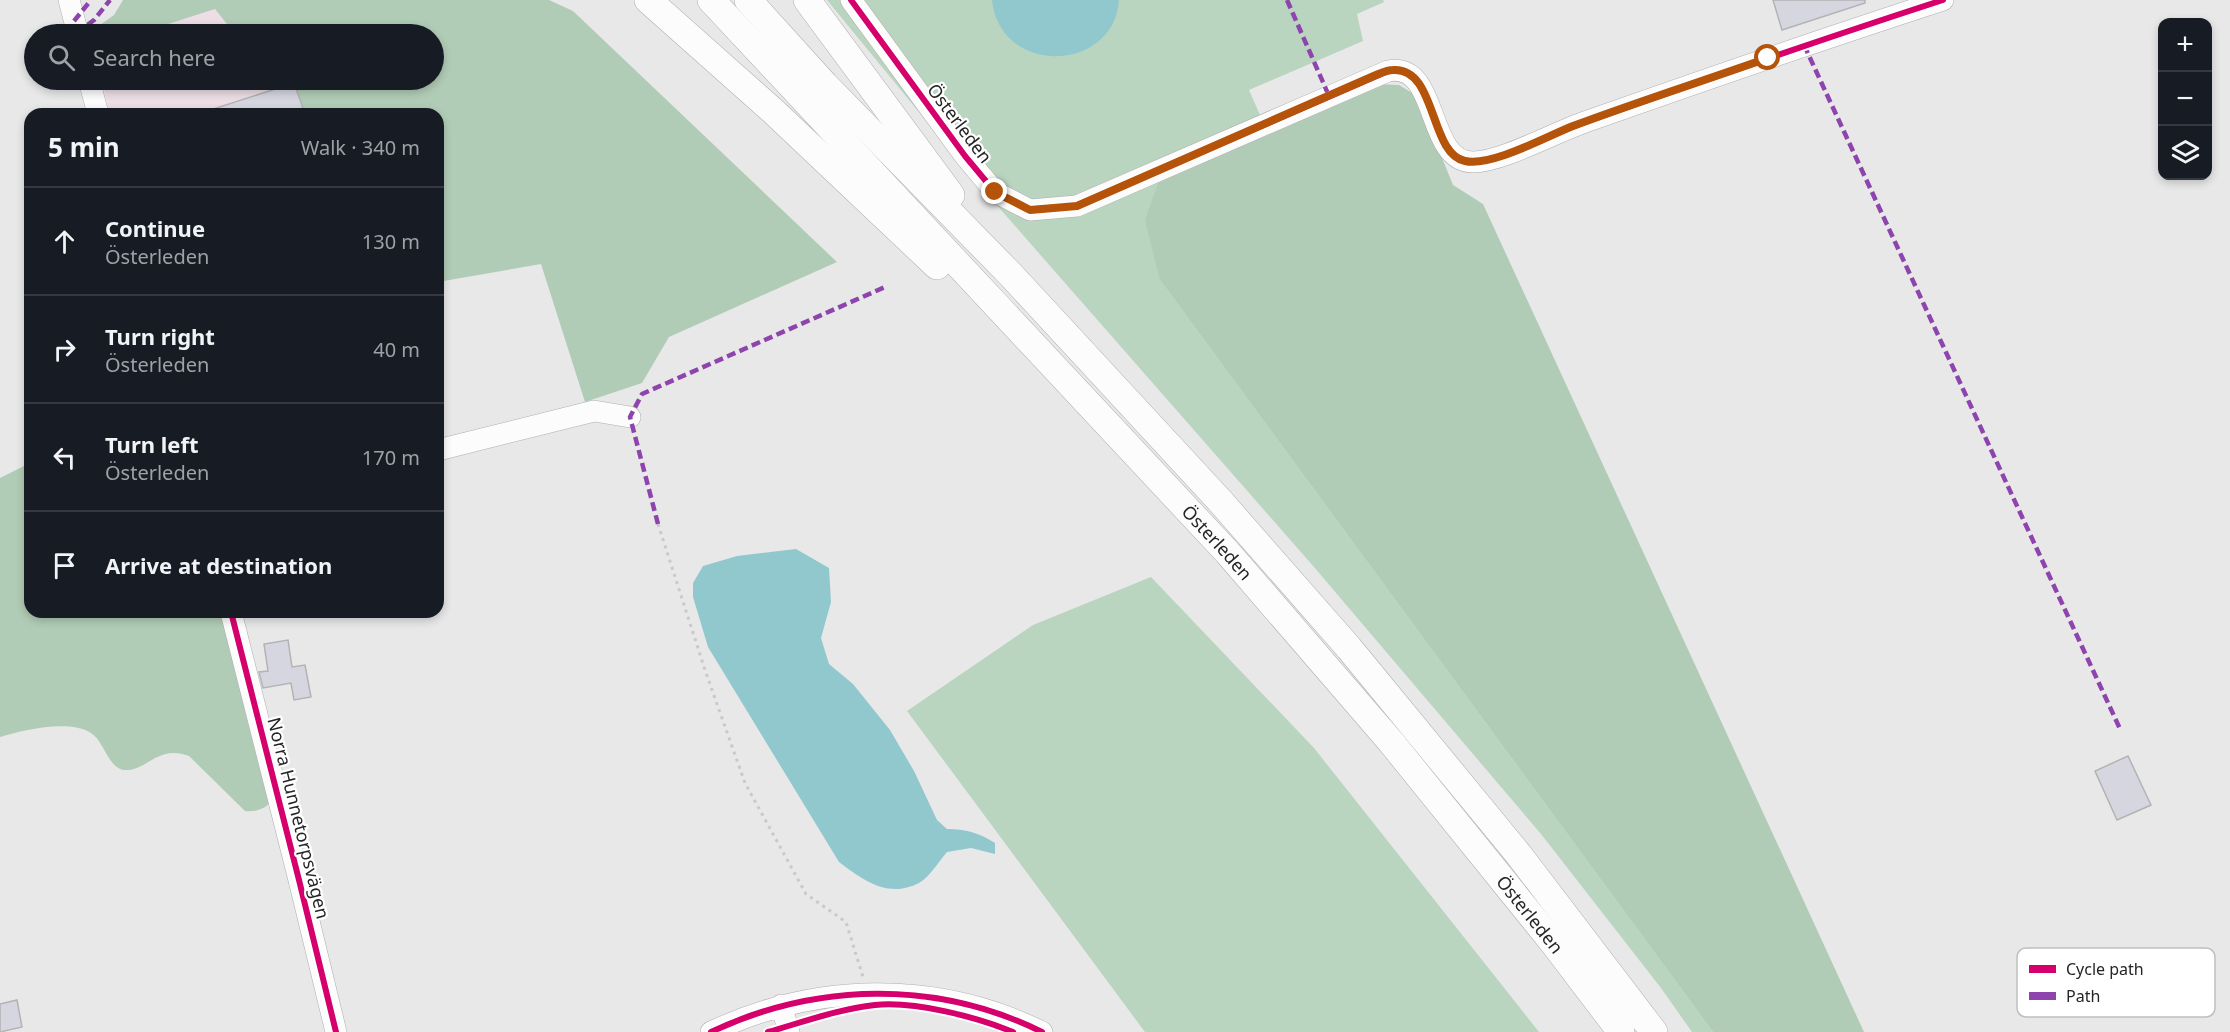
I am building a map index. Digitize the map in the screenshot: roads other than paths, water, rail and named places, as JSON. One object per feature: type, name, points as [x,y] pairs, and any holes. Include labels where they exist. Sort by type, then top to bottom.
[{"type":"main road","points":[[648,0],[773,111],[986,312],[1092,406]]},
{"type":"main road","name":"Österleden","points":[[711,0],[1228,553],[1391,742],[1556,945],[1621,1032]]},
{"type":"main road","name":"Österleden","points":[[748,0],[825,85],[1011,275],[1221,502],[1349,648],[1519,855],[1654,1032]]},
{"type":"main road","points":[[807,0],[1011,275]]},
{"type":"street","points":[[69,0],[75,24]]},
{"type":"street","name":"Österleden","points":[[851,0],[965,156],[995,192],[1030,210],[1077,206],[1388,71],[1405,72],[1417,82],[1454,156],[1466,162],[1485,161],[1649,99],[1943,0]]},
{"type":"street","points":[[92,90],[96,108]]},
{"type":"street","points":[[444,448],[594,411],[630,417]]},
{"type":"street","name":"Norra Hunnetorpsvägen","points":[[233,618],[336,1032]]},
{"type":"street","points":[[711,1032],[740,1018],[781,1005],[823,997],[868,993],[913,994],[970,1005],[1042,1032]]},
{"type":"street","points":[[781,1005],[789,1032]]},
{"type":"water","points":[[992,0],[1119,0],[1112,24],[1098,42],[1079,52],[1057,56],[1034,53],[1015,43],[1000,25]]},
{"type":"water","points":[[796,549],[829,568],[831,602],[821,638],[829,664],[853,684],[890,730],[914,771],[937,820],[947,829],[978,834],[995,843],[995,854],[971,848],[947,852],[923,881],[897,889],[886,888],[867,881],[839,862],[708,647],[693,597],[693,583],[703,566],[737,556]]}]
